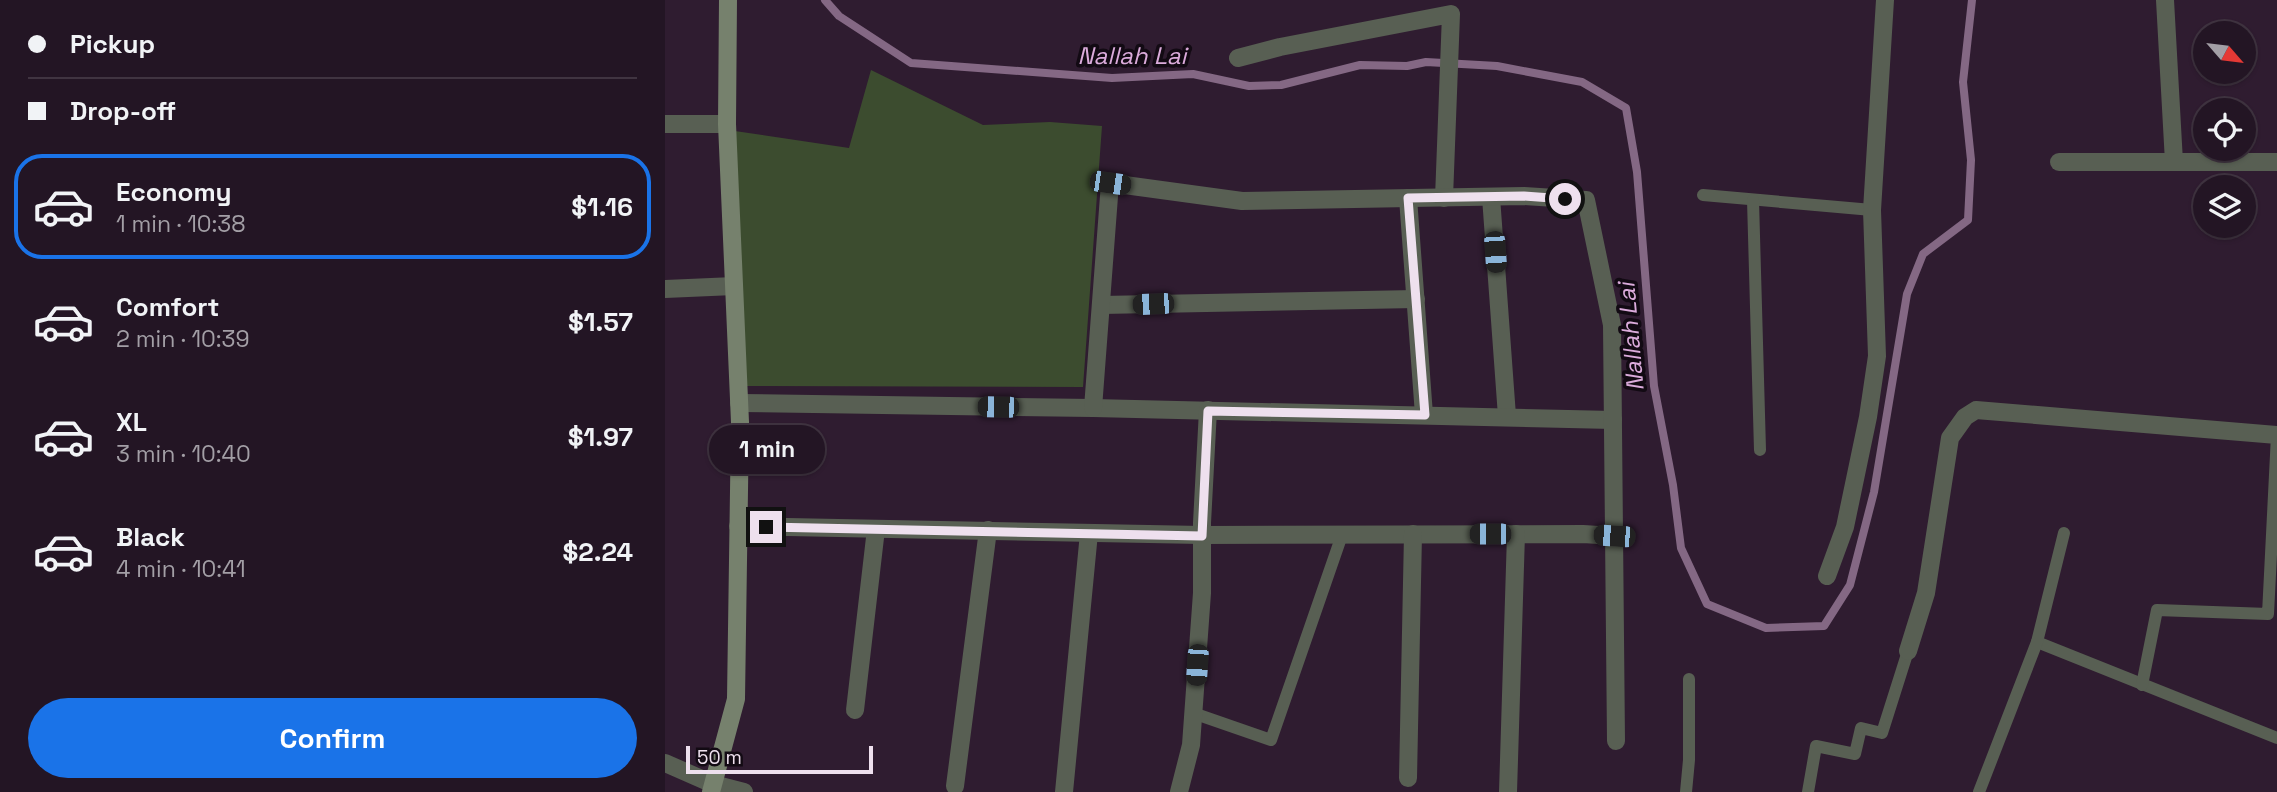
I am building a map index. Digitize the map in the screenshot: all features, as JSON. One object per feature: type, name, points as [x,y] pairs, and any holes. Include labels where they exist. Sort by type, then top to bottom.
[{"type":"street","points":[[712,788],[736,699],[739,403],[727,124],[728,0]]},
{"type":"street","points":[[1827,576],[1845,527],[1868,417],[1877,356],[1872,210],[1885,0]]},
{"type":"street","points":[[2165,0],[2174,162]]},
{"type":"street","points":[[1238,58],[1280,47],[1451,14],[1444,198]]},
{"type":"street","points":[[665,124],[727,124]]},
{"type":"street","points":[[2059,162],[2277,162]]},
{"type":"street","points":[[1093,408],[1110,183],[1242,201],[1524,196],[1586,200],[1612,326],[1616,741]]},
{"type":"street","points":[[1492,197],[1507,416]]},
{"type":"street","points":[[1408,198],[1425,415]]},
{"type":"street","points":[[665,289],[734,286]]},
{"type":"street","points":[[1101,305],[1416,299]]},
{"type":"street","points":[[739,403],[1613,420]]},
{"type":"street","points":[[1908,651],[1926,593],[1949,439],[1965,417],[1976,410],[2277,435]]},
{"type":"street","points":[[1179,792],[1191,745],[1202,593],[1208,411]]},
{"type":"street","points":[[738,526],[1202,536],[1614,536]]},
{"type":"street","points":[[855,710],[876,529]]},
{"type":"street","points":[[955,786],[988,530]]},
{"type":"street","points":[[1064,792],[1089,533]]},
{"type":"street","points":[[1408,778],[1413,534]]},
{"type":"street","points":[[1508,792],[1516,534]]},
{"type":"street","points":[[665,763],[712,788],[744,792]]},
{"type":"lane","points":[[1703,195],[1872,210]]},
{"type":"lane","points":[[1753,200],[1760,450]]},
{"type":"lane","points":[[2142,685],[2157,610],[2268,614],[2277,435]]},
{"type":"lane","points":[[1979,792],[2037,642],[2064,533]]},
{"type":"lane","points":[[1193,713],[1271,740],[1342,535]]},
{"type":"lane","points":[[2037,642],[2277,738]]},
{"type":"lane","points":[[1808,792],[1816,746],[1855,754],[1861,728],[1882,733],[1908,651]]},
{"type":"lane","points":[[1686,792],[1689,760],[1689,679]]},
{"type":"green space","points":[[871,70],[983,125],[1050,122],[1102,126],[1083,387],[739,386],[728,130],[849,148]]},
{"type":"waterway","name":"Nallah Lai","points":[[825,0],[839,16],[911,63],[1112,78],[1193,74],[1249,86],[1281,85],[1360,65],[1407,66],[1426,62],[1497,66],[1582,82],[1626,108],[1637,172],[1654,386],[1673,485],[1681,548],[1707,604],[1766,628],[1824,626],[1850,585],[1874,492],[1907,294],[1923,254],[1968,220],[1971,160],[1963,82],[1972,0]]},
{"type":"route","points":[[766,527],[1202,536],[1208,411],[1425,415],[1408,198],[1524,196],[1565,199]]}]
